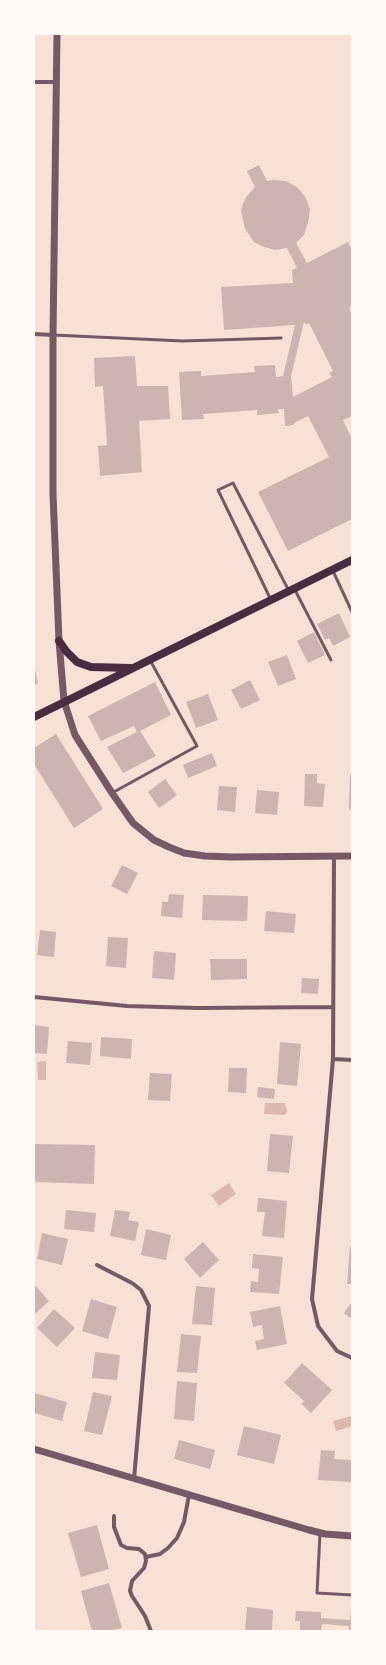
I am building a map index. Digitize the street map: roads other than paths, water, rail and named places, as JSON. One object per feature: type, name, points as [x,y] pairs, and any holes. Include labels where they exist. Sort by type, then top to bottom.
[{"type":"main road","points":[[34,718],[64,701],[352,560]]},
{"type":"main road","points":[[58,641],[77,662],[91,666],[133,668]]},
{"type":"street","points":[[57,34],[53,335],[53,494],[58,641],[64,701],[75,735],[112,793],[134,823],[154,840],[184,853],[205,856],[232,858],[352,856]]},
{"type":"street","points":[[34,82],[56,82]]},
{"type":"street","points":[[34,334],[53,335]]},
{"type":"street","points":[[334,856],[333,1059],[312,1299],[318,1326],[337,1351],[352,1358]]},
{"type":"street","points":[[34,997],[127,1006],[196,1008],[333,1007]]},
{"type":"street","points":[[333,1059],[352,1060]]},
{"type":"street","points":[[97,1265],[132,1283],[141,1290],[149,1306],[134,1479]]},
{"type":"street","points":[[34,1449],[320,1533],[352,1536]]},
{"type":"street","points":[[146,1557],[160,1554],[177,1538],[184,1522],[189,1495]]},
{"type":"street","points":[[114,1516],[114,1526],[121,1545],[127,1548],[141,1550],[146,1557],[144,1568],[132,1581],[130,1590],[132,1596],[146,1616],[151,1631]]},
{"type":"lane","points":[[53,335],[183,341],[281,338]]},
{"type":"lane","points":[[271,600],[218,490],[233,483],[331,660]]},
{"type":"lane","points":[[332,570],[352,612]]},
{"type":"lane","points":[[112,793],[197,746],[150,660]]},
{"type":"lane","points":[[320,1533],[317,1593],[352,1595]]}]
